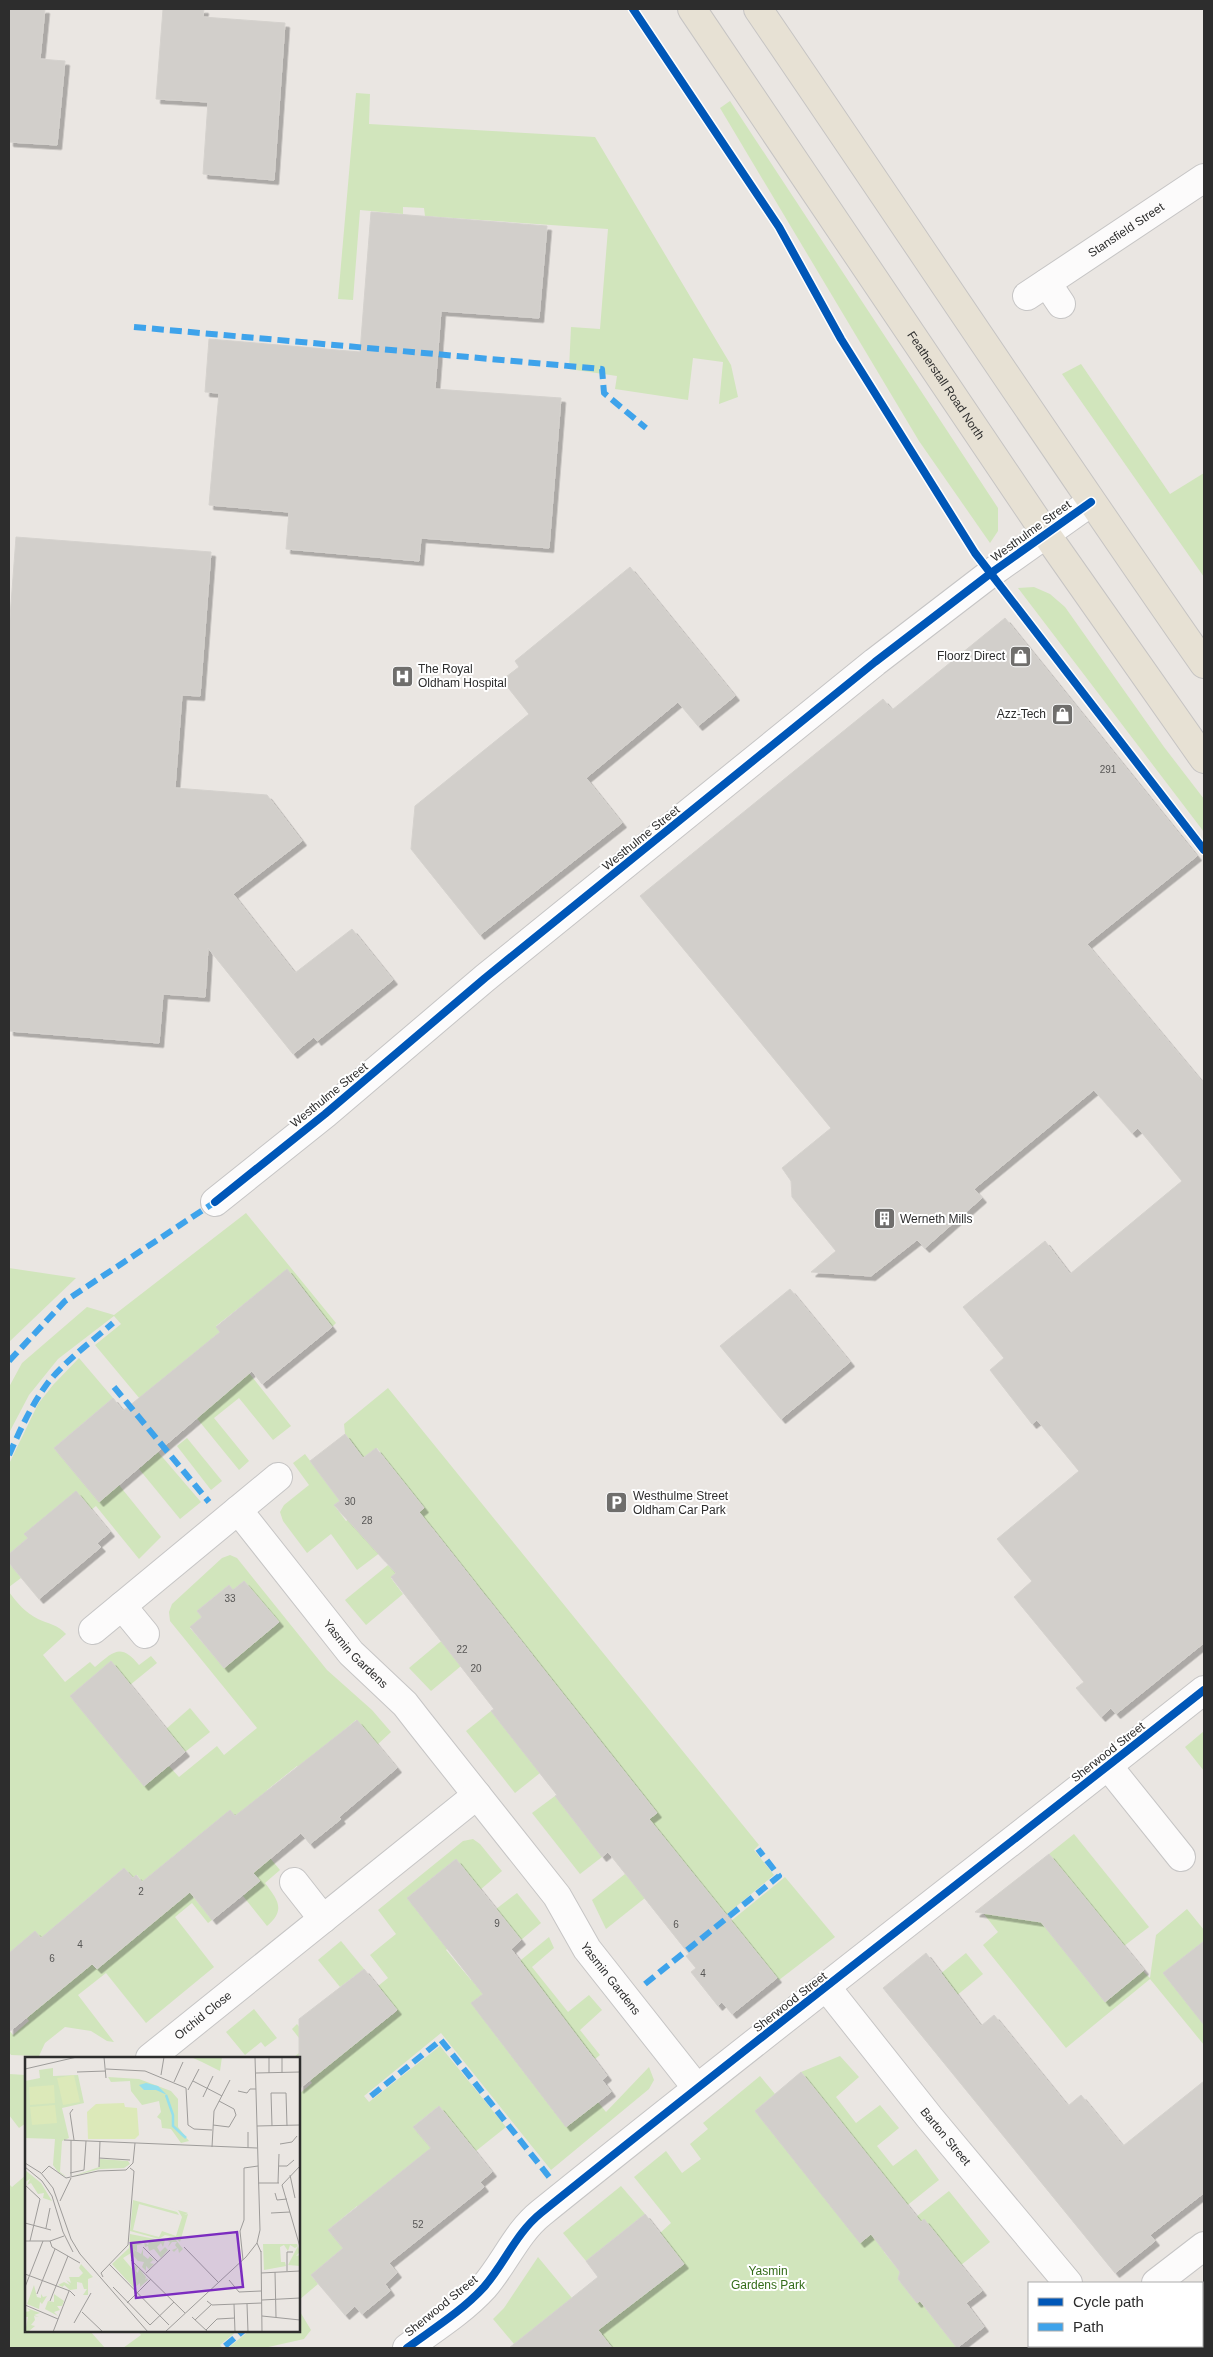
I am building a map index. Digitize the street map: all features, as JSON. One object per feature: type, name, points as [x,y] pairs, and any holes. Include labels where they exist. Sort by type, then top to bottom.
[{"type":"main road","name":"Featherstall Road North","points":[[692,9],[1046,534],[1204,759]]},
{"type":"main road","points":[[758,9],[979,332],[1091,502],[1204,664]]},
{"type":"street","name":"Stansfield Street","points":[[1045,294],[1204,178]]},
{"type":"street","name":"Westhulme Street","points":[[214,1202],[333,1108],[485,978],[875,662],[1091,502]]},
{"type":"street","points":[[93,1630],[278,1477]]},
{"type":"street","name":"Yasmin Gardens","points":[[238,1510],[351,1653],[405,1704],[557,1896],[587,1949],[696,2086]]},
{"type":"street","points":[[122,1606],[145,1634]]},
{"type":"street","name":"Sherwood Street","points":[[406,2348],[482,2289],[533,2219],[631,2142],[696,2086],[826,1988],[1204,1690]]},
{"type":"street","points":[[1108,1766],[1180,1856]]},
{"type":"street","points":[[294,1882],[323,1918],[477,1796]]},
{"type":"street","name":"Orchid Close","points":[[151,2057],[323,1918]]},
{"type":"street","name":"Barton Street","points":[[826,1988],[930,2118],[1067,2282]]},
{"type":"street","points":[[1157,2282],[1204,2246]]},
{"type":"green space","points":[[356,93],[370,94],[369,124],[595,137],[731,365],[738,397],[719,404],[723,362],[693,358],[688,400],[615,389],[617,376],[569,369],[571,327],[600,329],[608,229],[425,216],[424,208],[403,207],[403,214],[360,210],[353,300],[338,299]]},
{"type":"green space","points":[[730,101],[998,508],[998,531],[990,543],[919,441],[720,108]]},
{"type":"green space","points":[[1081,364],[1170,494],[1204,473],[1204,577],[1062,374]]},
{"type":"green space","points":[[1034,587],[1050,594],[1065,607],[1164,747],[1204,799],[1204,832],[1018,588]]},
{"type":"green space","points":[[246,1213],[336,1323],[332,1327],[287,1270],[216,1326],[252,1370],[249,1373],[291,1426],[273,1440],[239,1398],[214,1418],[249,1461],[239,1470],[195,1416],[140,1399],[95,1345],[121,1324],[114,1316],[58,1359],[29,1395],[9,1433],[9,1387],[22,1363],[87,1307],[114,1315]]},
{"type":"green space","points":[[9,1268],[76,1278],[9,1342]]},
{"type":"green space","points":[[79,1358],[113,1398],[54,1448],[99,1502],[119,1485],[161,1537],[139,1559],[96,1506],[91,1510],[25,1534],[28,1538],[9,1554],[9,1464],[38,1404]]},
{"type":"green space","points":[[388,1388],[759,1845],[754,1850],[774,1875],[726,1915],[667,1842],[625,1838],[657,1813],[610,1753],[580,1777],[563,1756],[593,1731],[544,1670],[499,1682],[533,1655],[488,1598],[450,1627],[440,1613],[476,1583],[431,1526],[385,1549],[357,1570],[331,1534],[307,1553],[283,1521],[280,1512],[284,1505],[309,1485],[293,1463],[305,1454],[340,1501],[334,1505],[346,1521],[351,1518],[380,1543],[424,1508],[377,1448],[363,1458],[345,1434],[344,1424]]},
{"type":"green space","points":[[187,1438],[222,1481],[211,1490],[177,1446]]},
{"type":"green space","points":[[158,1452],[201,1502],[180,1519],[139,1469]]},
{"type":"green space","points":[[230,1555],[237,1558],[327,1670],[372,1710],[391,1732],[377,1745],[356,1720],[299,1768],[297,1766],[267,1790],[272,1797],[241,1823],[230,1811],[166,1863],[212,1920],[208,1923],[192,1903],[175,1917],[214,1967],[146,2023],[106,1973],[78,1995],[114,2042],[107,2041],[91,2031],[65,2027],[45,2043],[39,2056],[11,2055],[9,2052],[9,2030],[13,2035],[29,2021],[27,2018],[38,2008],[49,1948],[35,1932],[9,1953],[9,1592],[30,1614],[57,1627],[66,1634],[43,1655],[65,1682],[90,1662],[95,1667],[107,1657],[117,1652],[127,1654],[139,1665],[151,1656],[157,1663],[130,1685],[111,1662],[70,1696],[144,1786],[169,1766],[179,1777],[217,1746],[224,1755],[257,1728],[170,1621],[169,1612],[172,1604],[222,1558]],"holes":[[[244,1581],[279,1622],[224,1668],[190,1628],[202,1617],[197,1611],[229,1585],[233,1590]],[[124,1868],[133,1878],[137,1875],[153,1896],[162,1915],[97,1969],[60,1922]]]},
{"type":"green space","points":[[9,1563],[21,1578],[9,1587]]},
{"type":"green space","points":[[388,1565],[396,1573],[391,1578],[403,1594],[366,1625],[345,1600]]},
{"type":"green space","points":[[446,1637],[452,1645],[447,1649],[461,1666],[431,1691],[409,1668]]},
{"type":"green space","points":[[190,1708],[210,1732],[185,1752],[166,1729]]},
{"type":"green space","points":[[491,1711],[540,1773],[515,1793],[466,1731]]},
{"type":"green space","points":[[1204,1731],[1204,1771],[1185,1747]]},
{"type":"green space","points":[[555,1796],[602,1857],[580,1874],[532,1813]]},
{"type":"green space","points":[[1074,1834],[1149,1927],[1124,1946],[1049,1854]]},
{"type":"green space","points":[[473,1839],[480,1844],[502,1871],[480,1890],[456,1859],[407,1898],[449,1947],[446,1950],[471,1980],[500,1957],[510,1969],[549,1937],[554,1948],[532,1967],[568,2012],[589,1995],[602,2010],[580,2030],[600,2055],[595,2059],[582,2043],[598,2102],[606,2112],[649,2067],[654,2080],[649,2089],[551,2170],[441,2033],[364,2096],[369,2102],[440,2046],[506,2127],[476,2151],[439,2106],[414,2126],[431,2148],[382,2235],[357,2206],[328,2230],[343,2248],[311,2275],[318,2284],[300,2299],[300,2093],[312,2083],[300,2067],[300,2057],[294,2057],[306,2047],[292,2029],[297,2024],[329,2064],[397,2011],[378,1986],[388,1978],[370,1955],[396,1934],[378,1910],[463,1841]]},
{"type":"green space","points":[[270,1858],[280,1870],[265,1883],[278,1905],[277,1915],[267,1926],[243,1896],[259,1881],[253,1873]]},
{"type":"green space","points":[[625,1874],[645,1898],[606,1929],[592,1900]]},
{"type":"green space","points":[[785,1877],[835,1937],[779,1980],[731,1921]]},
{"type":"green space","points":[[1011,1884],[1105,2002],[1143,1971],[1150,1978],[1156,1935],[1187,1909],[1204,1930],[1204,1941],[1164,1973],[1193,2009],[1204,2000],[1204,2045],[1150,1979],[1066,2048],[983,1945],[998,1932],[980,1909]]},
{"type":"green space","points":[[517,1893],[541,1923],[521,1940],[496,1909]]},
{"type":"green space","points":[[341,1941],[364,1969],[340,1987],[318,1960]]},
{"type":"green space","points":[[966,1953],[983,1974],[956,1996],[939,1975]]},
{"type":"green space","points":[[254,2009],[277,2038],[265,2047],[261,2042],[245,2055],[226,2032]]},
{"type":"green space","name":"Yasmin Gardens Park","points":[[840,2056],[859,2077],[836,2097],[856,2123],[880,2105],[899,2128],[877,2146],[893,2166],[916,2149],[939,2180],[860,2243],[889,2220],[898,2231],[949,2191],[990,2242],[961,2265],[923,2220],[884,2252],[900,2272],[898,2279],[917,2303],[920,2301],[957,2348],[612,2348],[577,2303],[624,2310],[683,2264],[660,2233],[671,2223],[634,2177],[666,2151],[682,2173],[701,2159],[690,2144],[708,2129],[703,2123],[760,2076],[775,2094],[755,2111],[804,2172],[851,2135],[801,2072]]},
{"type":"green space","points":[[9,2074],[25,2075],[25,2124],[19,2128],[9,2115]]},
{"type":"green space","points":[[25,2176],[25,2332],[91,2332],[105,2348],[9,2348],[9,2184],[12,2187]]},
{"type":"green space","points":[[621,2186],[645,2214],[586,2261],[563,2233]]},
{"type":"green space","points":[[538,2257],[572,2298],[514,2344],[493,2319],[504,2308]]},
{"type":"green space","points":[[300,2312],[311,2330],[304,2339],[264,2348],[228,2348],[248,2332],[300,2332]]},
{"type":"green space","points":[[139,2332],[236,2332],[220,2345],[223,2348],[123,2348],[141,2335]]},
{"type":"building","points":[[9,9],[45,9],[40,59],[65,61],[57,145],[9,142]]},
{"type":"building","points":[[163,9],[204,9],[203,17],[285,23],[274,180],[203,174],[208,102],[156,99]]},
{"type":"building","points":[[371,212],[547,226],[539,318],[441,311],[435,389],[561,398],[549,548],[421,538],[419,561],[286,549],[289,512],[209,505],[219,393],[205,392],[209,339],[360,352]]},
{"type":"building","points":[[16,537],[211,552],[200,696],[182,695],[175,788],[267,795],[302,841],[233,894],[295,973],[352,929],[393,980],[317,1041],[314,1037],[293,1054],[208,948],[205,997],[163,994],[159,1043],[9,1031],[9,631]]},
{"type":"building","points":[[630,567],[735,696],[698,726],[678,702],[586,778],[622,823],[480,935],[411,849],[415,806],[529,714],[502,680],[519,667],[515,661]]},
{"type":"building","name":"Werneth Mills","points":[[1005,618],[1197,856],[1087,944],[1204,1084],[1204,1643],[1116,1714],[1111,1708],[1101,1717],[1076,1688],[1084,1682],[1014,1597],[1032,1581],[997,1539],[1079,1471],[1037,1420],[1032,1424],[990,1370],[1004,1358],[963,1307],[1045,1241],[1070,1274],[1182,1181],[1138,1128],[1132,1133],[1094,1090],[974,1189],[982,1198],[925,1248],[917,1240],[871,1276],[811,1272],[836,1251],[792,1197],[791,1181],[782,1168],[831,1128],[640,896],[883,699],[892,710]]},
{"type":"building","points":[[287,1269],[332,1327],[262,1384],[252,1371],[99,1502],[54,1448],[113,1398],[123,1411],[220,1332],[216,1327]]},
{"type":"building","points":[[790,1289],[850,1362],[781,1419],[720,1346]]},
{"type":"building","points":[[345,1434],[363,1458],[376,1448],[424,1508],[419,1512],[657,1813],[649,1819],[777,1978],[732,2014],[722,2002],[718,2006],[691,1972],[696,1968],[686,1956],[689,1954],[608,1852],[602,1857],[555,1796],[557,1795],[491,1711],[494,1709],[391,1577],[396,1573],[334,1505],[340,1501],[310,1461]]},
{"type":"building","points":[[76,1491],[110,1532],[97,1543],[101,1547],[39,1599],[9,1563],[9,1554],[28,1538],[24,1534]]},
{"type":"building","points":[[244,1581],[279,1622],[224,1668],[190,1627],[202,1617],[197,1611],[229,1585],[233,1590]]},
{"type":"building","points":[[111,1661],[185,1752],[144,1786],[70,1696]]},
{"type":"building","points":[[357,1720],[397,1768],[339,1817],[341,1819],[310,1844],[301,1833],[253,1873],[260,1881],[212,1920],[190,1892],[97,1969],[92,1964],[9,2032],[9,1953],[35,1931],[41,1938],[124,1868],[133,1878],[136,1875],[142,1882],[230,1810],[235,1816]]},
{"type":"building","points":[[1049,1854],[1144,1970],[1105,2002],[1041,1922],[975,1912]]},
{"type":"building","points":[[456,1859],[521,1940],[511,1949],[607,2076],[602,2080],[611,2092],[566,2127],[471,2003],[483,1994],[407,1898]]},
{"type":"building","points":[[1204,1941],[1204,2025],[1163,1973]]},
{"type":"building","points":[[926,1953],[981,2026],[994,2015],[1068,2106],[1081,2095],[1123,2146],[1204,2081],[1204,2193],[1150,2235],[1155,2241],[1115,2273],[883,1988]]},
{"type":"building","points":[[364,1969],[397,2010],[300,2088],[299,2019]]},
{"type":"building","points":[[801,2072],[921,2222],[924,2219],[982,2291],[966,2303],[984,2327],[957,2348],[920,2301],[917,2303],[898,2279],[900,2272],[871,2234],[860,2243],[755,2111]]},
{"type":"building","points":[[439,2106],[492,2172],[480,2182],[484,2187],[389,2263],[397,2273],[385,2284],[390,2291],[362,2314],[355,2306],[345,2315],[311,2275],[343,2248],[328,2230],[431,2148],[413,2127]]},
{"type":"building","points":[[645,2214],[684,2264],[598,2330],[612,2348],[509,2348],[598,2277],[586,2261]]},
{"type":"marked path","points":[[134,327],[602,369],[604,393],[646,428]]},
{"type":"marked path","points":[[9,1361],[65,1301],[215,1202]]},
{"type":"marked path","points":[[9,1455],[31,1410],[47,1384],[70,1360],[113,1323]]},
{"type":"marked path","points":[[114,1387],[209,1502]]},
{"type":"marked path","points":[[645,1984],[779,1876],[758,1849]]},
{"type":"marked path","points":[[371,2096],[441,2040],[550,2178]]},
{"type":"marked path","points":[[225,2346],[242,2332]]},
{"type":"cycle path","points":[[633,9],[779,227],[841,339],[975,553],[1204,850]]},
{"type":"cycle path","points":[[215,1202],[325,1114],[485,978],[875,662],[991,573],[1091,502]]},
{"type":"cycle path","points":[[407,2348],[466,2304],[484,2287],[524,2230],[541,2213],[1204,1690]]},
{"type":"place","name":"Floorz Direct","points":[[1021,656]]},
{"type":"place","name":"The Royal Oldham Hospital","points":[[402,676]]},
{"type":"place","name":"Azz-Tech","points":[[1062,714]]},
{"type":"place","name":"Werneth Mills","points":[[884,1219]]},
{"type":"place","name":"Westhulme Street Oldham Car Park","points":[[617,1503]]}]
